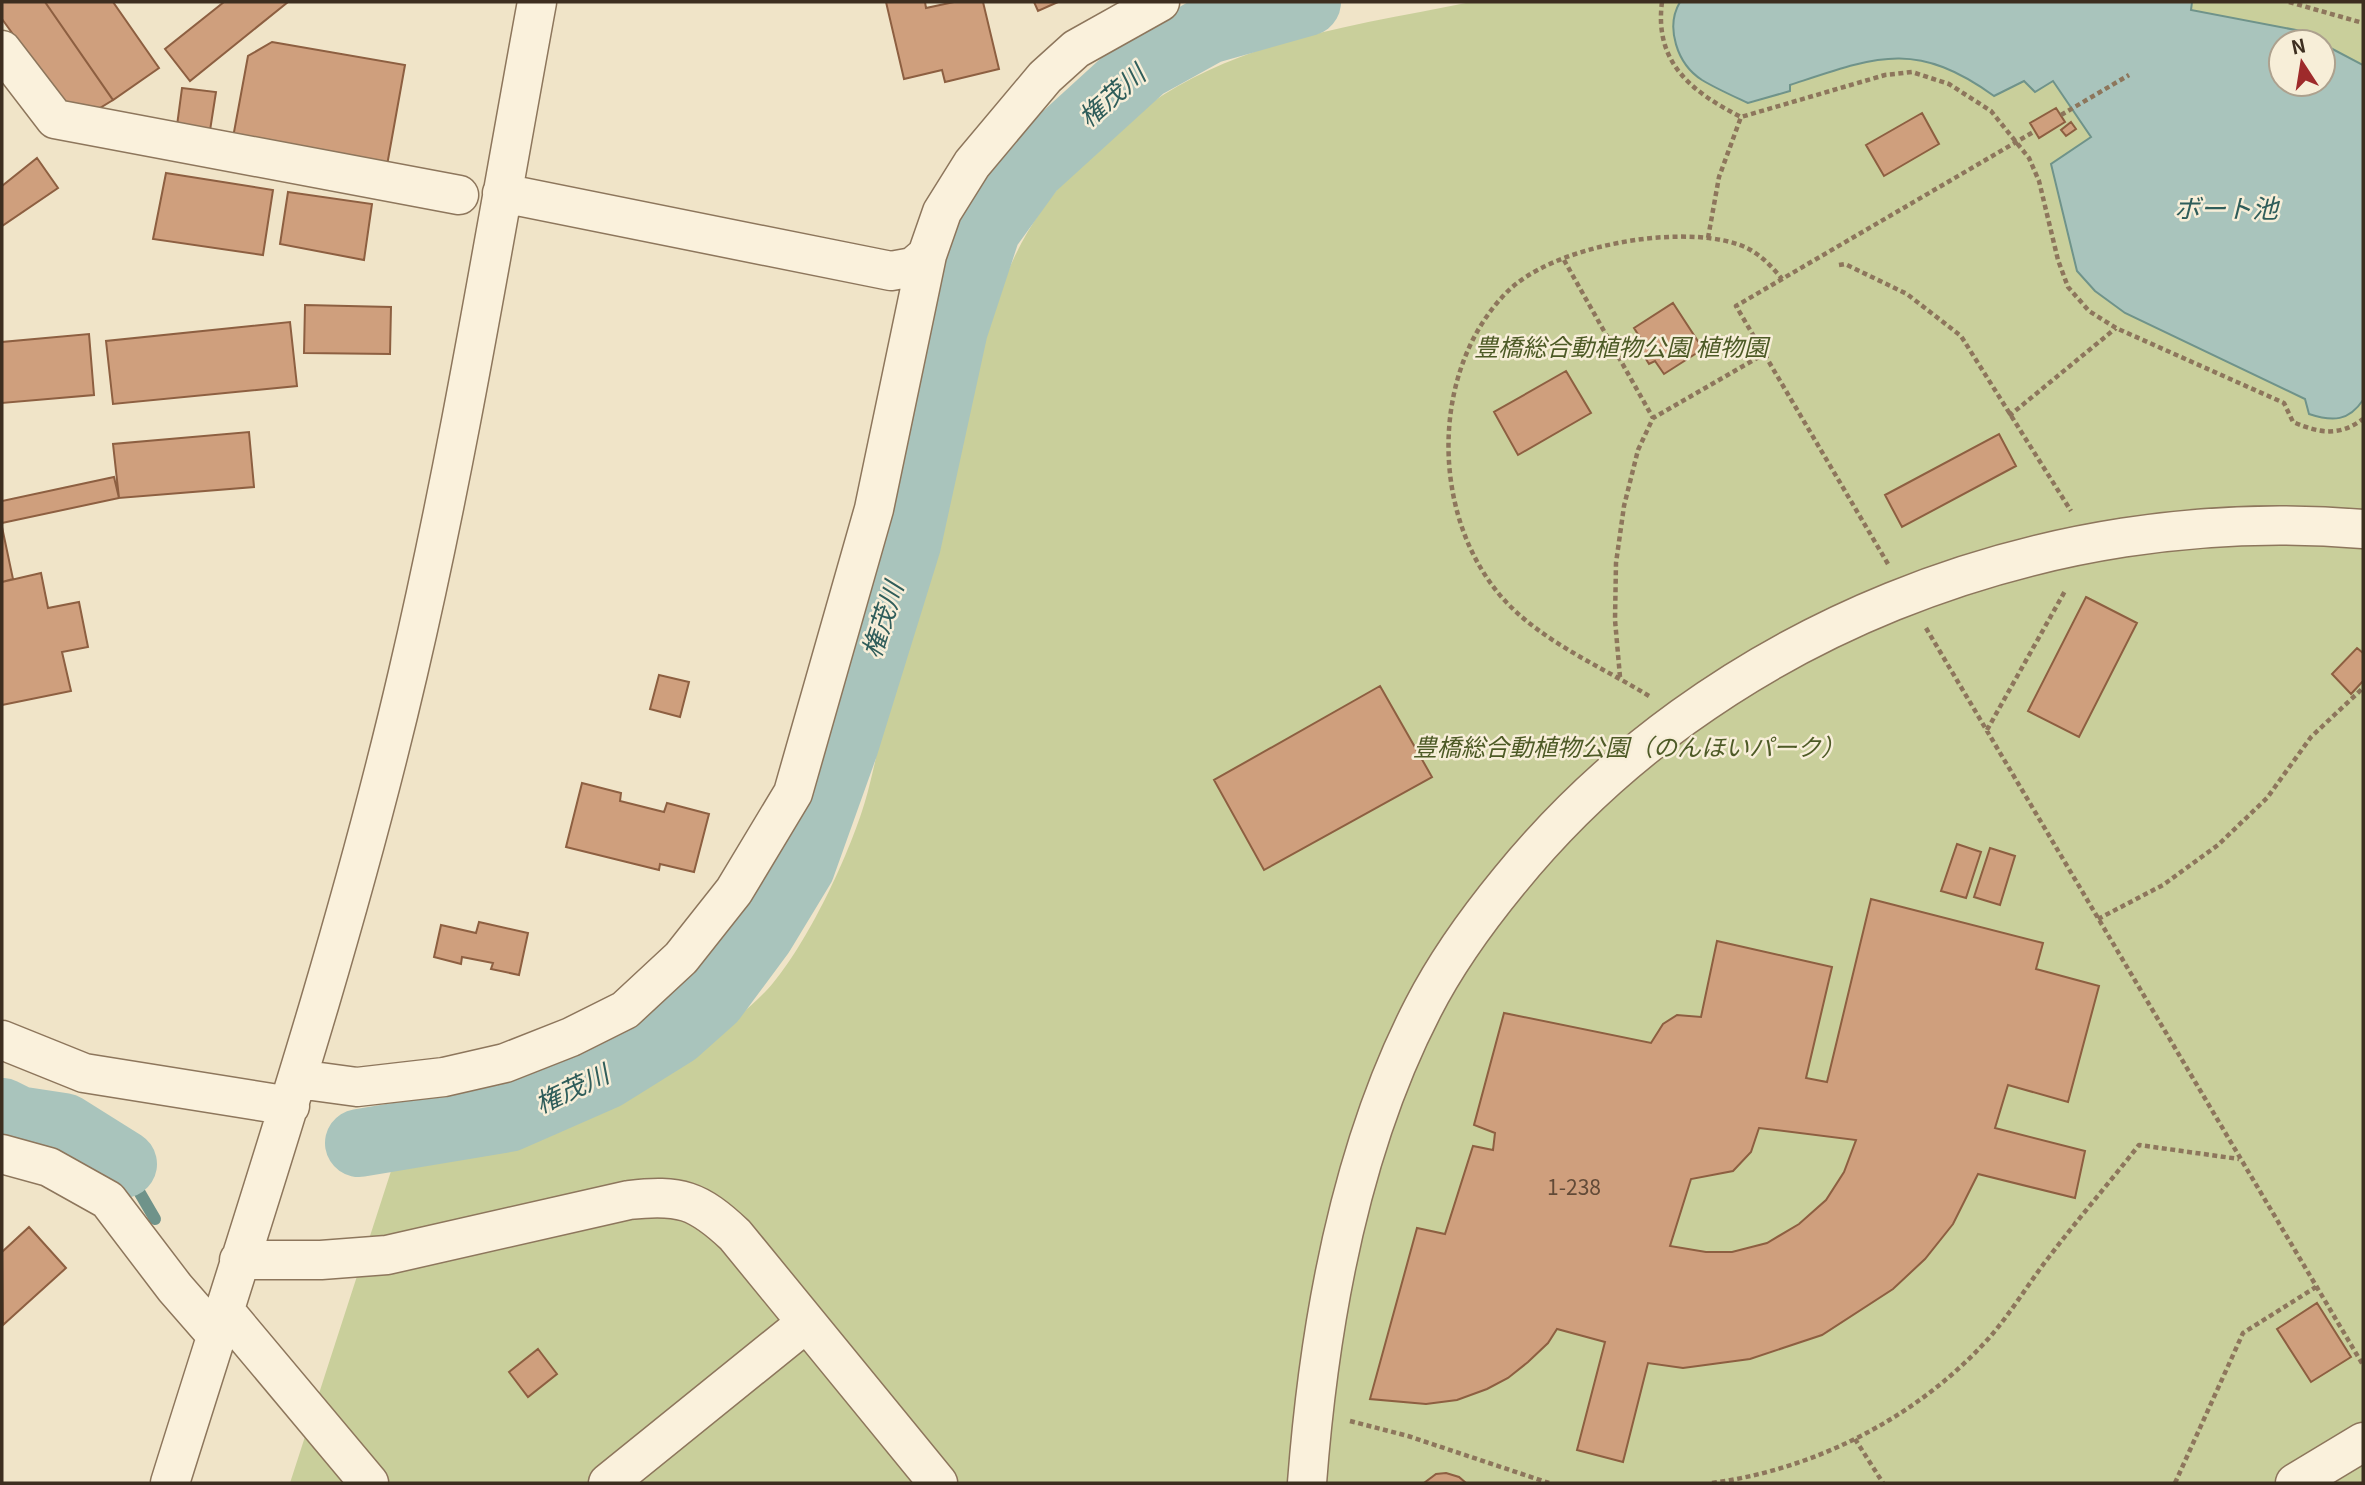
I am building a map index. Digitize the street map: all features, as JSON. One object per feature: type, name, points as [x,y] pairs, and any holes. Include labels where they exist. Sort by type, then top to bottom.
[{"type":"street","points":[[170,1483],[334,963],[408,673],[537,2]]},
{"type":"street","points":[[2,1040],[84,1073],[294,1093],[444,1077],[505,1063],[571,1037],[625,1010],[681,958],[734,891],[793,793],[874,509],[927,255],[942,212],[972,164],[1045,77],[1076,49],[1160,2]]},
{"type":"street","points":[[2,50],[55,119],[459,195]]},
{"type":"street","points":[[502,193],[891,271],[914,267],[927,255]]},
{"type":"street","points":[[1307,1483],[1329,1304],[1356,1190],[1392,1078],[1423,1006],[1476,924],[1537,847],[1607,778],[1683,716],[1794,648],[1852,619],[2002,564],[2092,543],[2157,533],[2222,527],[2363,529]]},
{"type":"street","points":[[2,1154],[49,1167],[108,1200],[175,1288],[220,1322],[369,1483]]},
{"type":"street","points":[[239,1260],[331,1259],[387,1255],[629,1200],[661,1196],[700,1205],[735,1235],[938,1483]]},
{"type":"street","points":[[608,1483],[806,1322]]},
{"type":"street","points":[[2295,1483],[2363,1442]]},
{"type":"path","points":[[1662,2],[1662,32],[1674,65],[1694,89],[1741,117],[1885,75],[1912,72],[1949,84],[1991,111],[2017,141],[2039,181],[2058,260],[2068,287],[2089,311],[2116,328],[2284,403],[2293,422],[2315,432],[2340,431],[2363,419]]},
{"type":"path","points":[[2289,2],[2363,23]]},
{"type":"path","points":[[2061,116],[2130,75]]},
{"type":"path","points":[[1708,238],[1719,177],[1741,117]]},
{"type":"path","points":[[2035,131],[1736,306],[2363,1365]]},
{"type":"path","points":[[1683,716],[1536,629],[1498,593],[1466,537],[1450,472],[1449,435],[1453,398],[1461,370],[1479,329],[1513,286],[1536,270],[1625,242],[1708,238],[1750,249],[1782,279]]},
{"type":"path","points":[[1564,260],[1653,418]]},
{"type":"path","points":[[1839,265],[1844,264],[1907,294],[1961,336],[2009,416],[2092,543],[1986,730]]},
{"type":"path","points":[[2009,416],[2116,328]]},
{"type":"path","points":[[1620,678],[1614,601],[1619,534],[1630,478],[1653,418],[1764,354]]},
{"type":"path","points":[[2098,919],[2163,885],[2218,845],[2267,798],[2311,737],[2363,688]]},
{"type":"path","points":[[1712,1483],[1791,1465],[1855,1439],[1939,1385],[1987,1340],[2139,1145],[2240,1159]]},
{"type":"path","points":[[2175,1483],[2243,1333],[2316,1287]]},
{"type":"path","points":[[1314,1414],[1408,1436],[1549,1483]]},
{"type":"path","points":[[1855,1439],[1883,1483]]},
{"type":"green space","name":"豊橋総合動植物公園（のんほいパーク）","points":[[1471,2],[2363,2],[2363,1483],[290,1483],[393,1165],[522,1141],[550,1131],[619,1096],[692,1051],[725,1027],[773,983],[802,942],[830,890],[862,810],[875,761],[907,599],[928,524],[1005,279],[1016,253],[1046,204],[1083,160],[1104,140],[1148,105],[1185,82],[1263,49],[1345,27]]},
{"type":"water","name":"ボート池","points":[[1680,2],[2192,2],[2191,10],[2285,28],[2267,28],[2267,98],[2337,98],[2337,51],[2363,65],[2363,400],[2352,412],[2340,418],[2309,414],[2305,399],[2125,313],[2095,291],[2077,271],[2051,164],[2091,137],[2053,81],[2035,92],[2024,81],[1994,96],[1941,66],[1917,60],[1894,59],[1847,67],[1790,85],[1790,91],[1748,103],[1702,80],[1686,65],[1676,44],[1676,12]]},
{"type":"building","points":[[2,2],[45,2],[113,100],[85,117],[67,109],[2,19]]},
{"type":"building","points":[[45,2],[113,2],[159,68],[113,100]]},
{"type":"building","points":[[224,2],[288,2],[190,81],[165,49]]},
{"type":"building","points":[[886,2],[925,2],[926,8],[954,2],[983,2],[999,69],[945,82],[942,70],[904,79]]},
{"type":"building","points":[[1034,2],[1058,2],[1038,11]]},
{"type":"building","points":[[272,42],[405,65],[386,171],[232,143],[248,56]]},
{"type":"building","points":[[182,88],[216,92],[209,137],[176,133]]},
{"type":"building","points":[[2056,108],[2065,122],[2039,138],[2030,123]]},
{"type":"building","points":[[1922,113],[1939,144],[1884,176],[1866,145]]},
{"type":"building","points":[[2071,122],[2076,129],[2066,136],[2061,130]]},
{"type":"building","points":[[37,158],[58,188],[2,226],[2,186]]},
{"type":"building","points":[[166,173],[273,190],[263,255],[153,239]]},
{"type":"building","points":[[288,192],[372,204],[364,260],[280,244]]},
{"type":"building","points":[[1673,303],[1703,349],[1664,374],[1655,361],[1649,364],[1641,351],[1646,347],[1634,328]]},
{"type":"building","points":[[305,305],[391,307],[390,354],[304,353]]},
{"type":"building","points":[[290,322],[297,386],[113,404],[106,341]]},
{"type":"building","points":[[89,334],[94,395],[2,403],[2,342]]},
{"type":"building","points":[[1566,371],[1591,413],[1518,455],[1494,412]]},
{"type":"building","points":[[249,432],[254,487],[119,498],[113,444]]},
{"type":"building","points":[[1999,434],[2016,466],[1902,527],[1885,495]]},
{"type":"building","points":[[114,477],[119,498],[2,523],[2,501]]},
{"type":"building","points":[[2,527],[13,579],[2,582]]},
{"type":"building","points":[[41,573],[48,608],[79,602],[88,647],[62,652],[71,691],[2,705],[2,582]]},
{"type":"building","points":[[2086,597],[2137,623],[2079,737],[2028,711]]},
{"type":"building","points":[[2357,648],[2363,653],[2363,681],[2351,694],[2332,674]]},
{"type":"building","points":[[659,675],[689,682],[680,717],[650,709]]},
{"type":"building","points":[[1380,686],[1432,777],[1264,870],[1214,780]]},
{"type":"building","points":[[582,783],[621,793],[620,801],[664,812],[667,803],[709,814],[694,872],[660,864],[659,870],[566,847]]},
{"type":"building","points":[[1957,844],[1981,852],[1966,898],[1941,891]]},
{"type":"building","points":[[1990,848],[2015,856],[2000,905],[1974,897]]},
{"type":"building","points":[[1871,899],[2043,943],[2036,969],[2099,986],[2068,1102],[2008,1085],[1995,1128],[2085,1151],[2075,1198],[1978,1174],[1953,1224],[1925,1259],[1893,1289],[1822,1335],[1750,1359],[1683,1368],[1648,1363],[1623,1462],[1577,1450],[1605,1342],[1557,1329],[1548,1343],[1528,1362],[1508,1378],[1487,1389],[1457,1400],[1426,1404],[1370,1399],[1417,1228],[1445,1234],[1473,1146],[1493,1150],[1495,1133],[1474,1125],[1504,1013],[1651,1043],[1663,1024],[1677,1015],[1701,1017],[1717,941],[1832,967],[1806,1078],[1827,1082]],"holes":[[[1759,1128],[1856,1140],[1844,1172],[1826,1200],[1799,1224],[1767,1243],[1732,1252],[1706,1252],[1670,1246],[1691,1179],[1733,1171],[1751,1152]]]},
{"type":"building","points":[[479,922],[528,933],[519,975],[491,969],[493,963],[462,957],[461,964],[434,957],[441,925],[476,933]]},
{"type":"building","points":[[29,1227],[66,1268],[3,1325],[2,1252]]},
{"type":"building","points":[[2317,1303],[2351,1357],[2311,1382],[2277,1329]]},
{"type":"building","points":[[538,1349],[557,1374],[528,1397],[509,1372]]},
{"type":"building","points":[[1446,1473],[1459,1477],[1466,1483],[1424,1483],[1436,1474]]},
{"type":"waterway","name":"権茂川","points":[[359,1143],[508,1118],[606,1075],[675,1032],[712,999],[761,933],[801,867],[845,744],[907,544],[954,329],[987,229],[1031,168],[1143,66],[1208,30],[1307,2]]},
{"type":"waterway","name":"権茂川","points":[[2,1112],[18,1120],[64,1127],[123,1164]]},
{"type":"waterway","points":[[123,1164],[155,1219]]},
{"type":"park label","name":"豊橋総合動植物公園 植物園","points":[[1621,348]]}]
